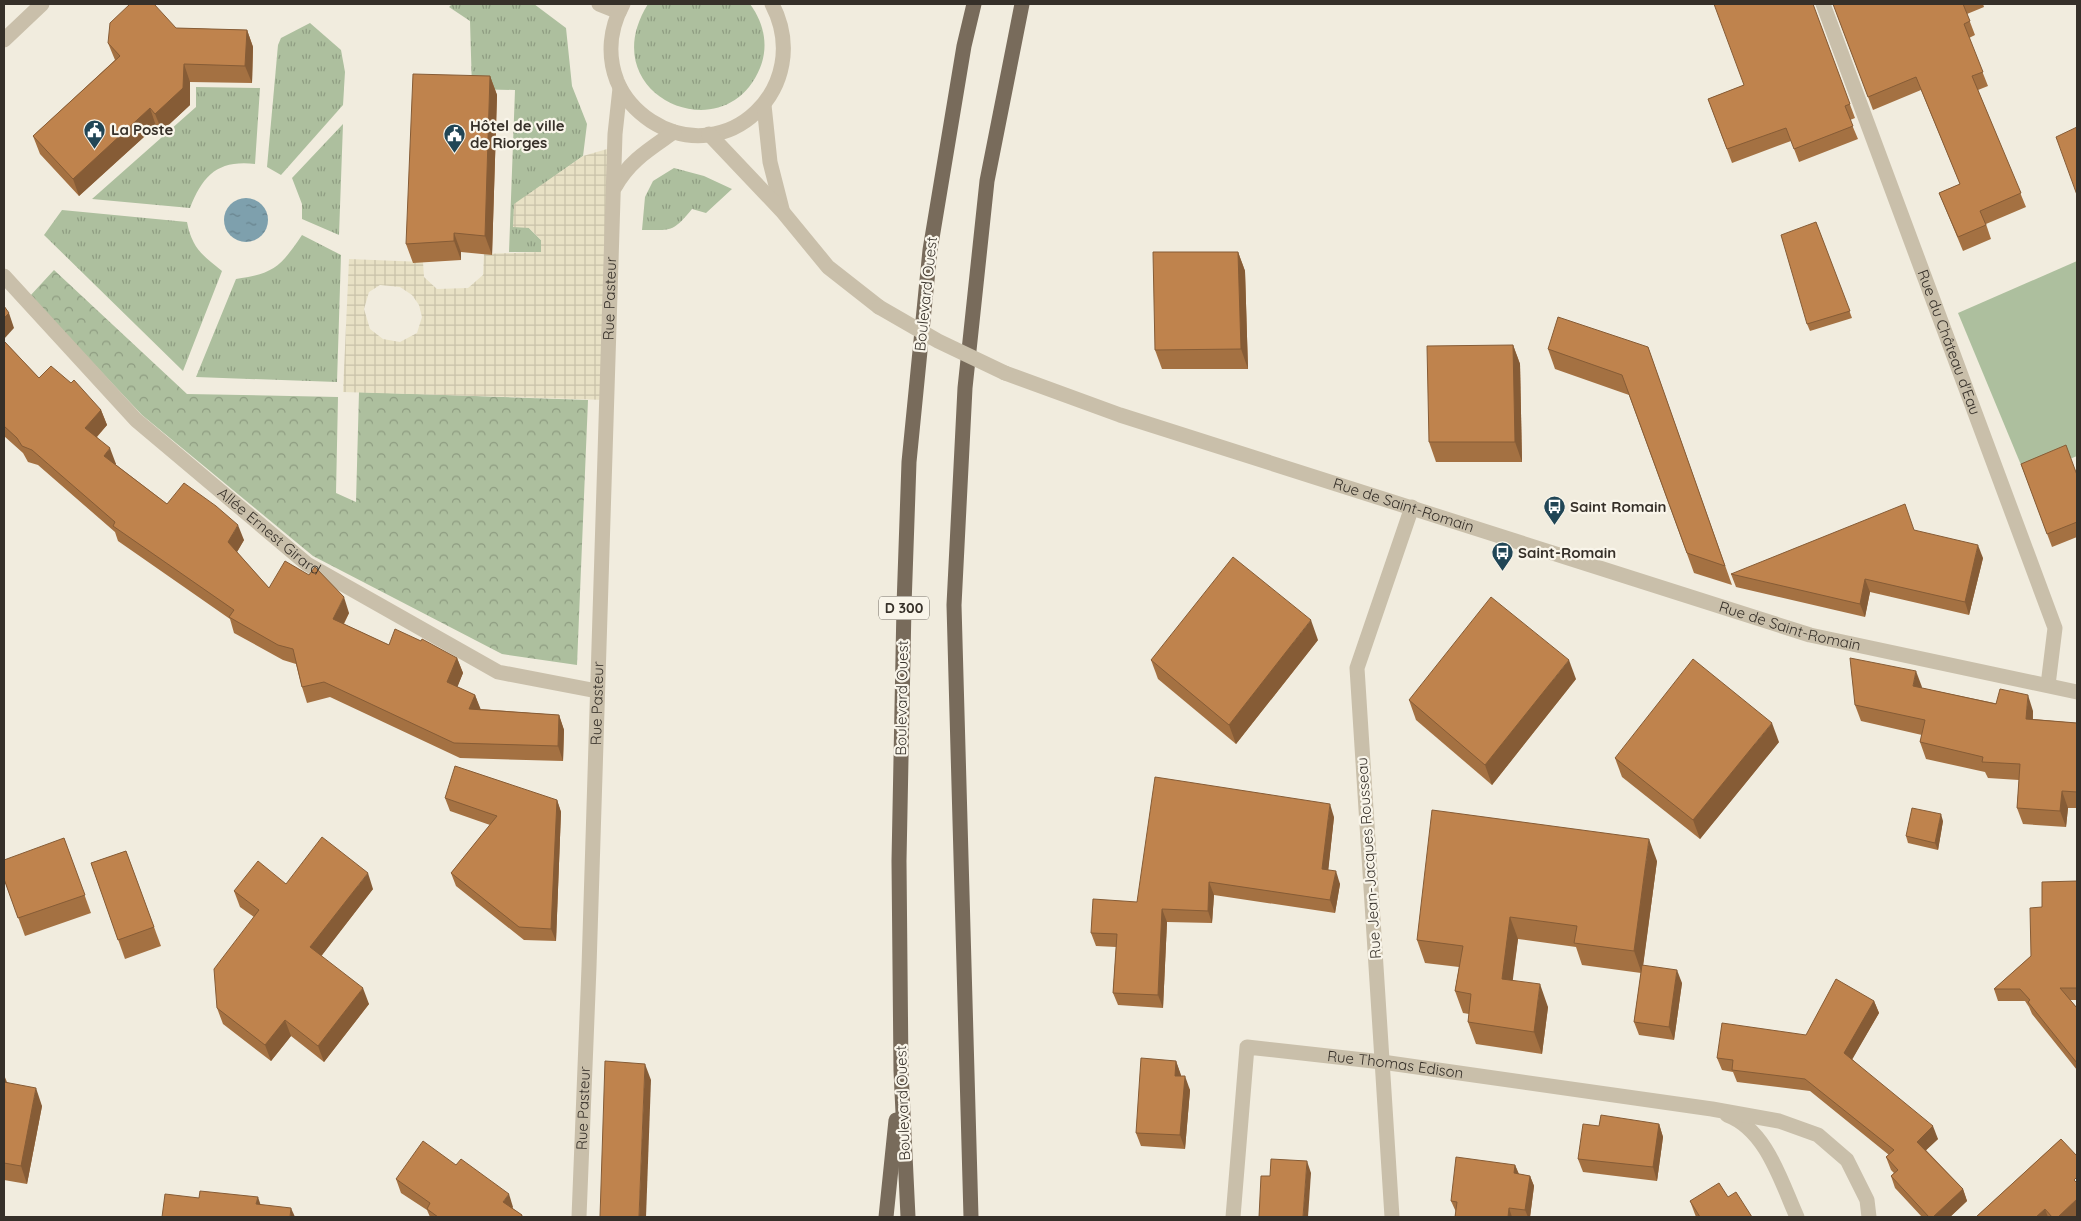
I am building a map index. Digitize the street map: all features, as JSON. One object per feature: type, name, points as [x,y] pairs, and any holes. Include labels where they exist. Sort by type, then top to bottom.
[{"type":"main road","name":"Boulevard Ouest","points":[[908,1217],[901,1071],[899,862],[909,462],[930,250],[964,46],[974,4]]},
{"type":"main road","points":[[971,1217],[954,606],[965,388],[987,181],[1022,4]]},
{"type":"main road","points":[[886,1217],[901,1071]]},
{"type":"street","points":[[4,40],[42,4]]},
{"type":"street","points":[[599,4],[621,8],[611,42],[611,58],[620,88],[630,103],[642,115],[658,125],[674,132],[692,135],[709,134],[730,129],[748,119],[764,104],[773,92],[784,62],[785,46],[783,30],[772,4]]},
{"type":"street","name":"Rue du Château d'Eau","points":[[1823,4],[2054,628],[2048,685]]},
{"type":"street","name":"Rue Pasteur","points":[[579,1217],[615,134],[620,88]]},
{"type":"street","name":"Rue de Saint-Romain","points":[[764,104],[770,162],[782,211]]},
{"type":"street","name":"Rue Pasteur","points":[[613,191],[623,172],[637,158],[674,132]]},
{"type":"street","name":"Rue de Saint-Romain","points":[[709,134],[782,211],[828,267],[879,307],[938,341],[1005,373],[1120,415],[1810,635],[2077,692]]},
{"type":"street","name":"Allée Ernest Girard","points":[[4,276],[136,420],[307,564],[498,672],[597,691]]},
{"type":"street","name":"Rue Jean-Jacques Rousseau","points":[[1392,1217],[1357,668],[1412,507]]},
{"type":"street","name":"Rue Thomas Edison","points":[[1234,1217],[1247,1047],[1382,1062],[1712,1109],[1779,1121],[1818,1135],[1847,1160],[1867,1200],[1869,1217]]},
{"type":"street","name":"Rue Thomas Edison","points":[[1712,1109],[1736,1118],[1758,1137],[1776,1170],[1797,1217]]},
{"type":"green space","points":[[452,4],[534,4],[566,28],[572,86],[587,124],[583,156],[514,205],[529,228],[541,240],[541,252],[509,252],[515,90],[472,89],[470,21],[449,7]]},
{"type":"green space","points":[[648,4],[750,4],[762,27],[764,51],[760,68],[743,94],[720,107],[694,110],[670,102],[649,87],[637,64],[635,36]]},
{"type":"green space","points":[[310,23],[341,50],[345,72],[343,105],[281,175],[267,167],[278,45],[281,38]]},
{"type":"green space","points":[[196,87],[260,88],[255,164],[242,163],[231,165],[222,167],[214,172],[200,187],[190,208],[92,199],[196,107]]},
{"type":"green space","points":[[343,124],[339,235],[302,219],[302,204],[292,178]]},
{"type":"green space","points":[[674,168],[704,176],[732,189],[706,213],[692,209],[680,222],[671,228],[666,230],[642,230],[645,197],[653,181]]},
{"type":"green space","points":[[62,210],[187,222],[195,245],[222,271],[183,371],[44,235]]},
{"type":"green space","points":[[302,235],[341,255],[337,382],[196,377],[236,279],[259,274],[275,267],[288,254]]},
{"type":"green space","points":[[2077,261],[2077,456],[2026,477],[1958,313]]},
{"type":"green space","points":[[54,270],[187,394],[338,397],[336,493],[356,502],[359,392],[588,400],[577,665],[502,654],[313,556],[142,415],[30,296]]},
{"type":"shaded area","points":[[614,147],[606,400],[343,392],[349,259],[423,262],[424,277],[437,289],[468,288],[483,275],[484,254],[541,252],[541,240],[529,228],[513,227],[514,204],[583,156]],"holes":[[[380,285],[400,287],[412,295],[419,305],[422,317],[417,333],[400,342],[383,339],[370,329],[364,309],[369,292]]]},
{"type":"water","points":[[246,198],[258,202],[264,208],[268,220],[264,232],[258,238],[246,242],[234,238],[228,232],[224,220],[228,208],[234,202]]},
{"type":"building","points":[[130,4],[154,4],[176,28],[247,30],[245,66],[184,64],[183,88],[155,114],[150,108],[73,179],[33,136],[120,56],[108,43],[110,23]]},
{"type":"building","points":[[1714,4],[1813,4],[1850,104],[1845,106],[1853,126],[1794,149],[1786,128],[1727,149],[1708,99],[1744,85]]},
{"type":"building","points":[[1833,4],[1963,4],[1970,21],[1964,24],[1983,72],[1972,76],[2021,193],[1980,211],[1986,225],[1958,237],[1939,193],[1960,184],[1916,77],[1868,97]]},
{"type":"building","points":[[413,74],[490,76],[485,236],[454,233],[454,241],[406,244]]},
{"type":"building","points":[[2077,127],[2077,195],[2056,137]]},
{"type":"building","points":[[1816,222],[1850,311],[1807,324],[1781,235]]},
{"type":"building","points":[[1153,252],[1238,252],[1241,349],[1155,350]]},
{"type":"building","points":[[4,306],[9,313],[4,318]]},
{"type":"building","points":[[1558,317],[1648,347],[1725,566],[1687,553],[1622,375],[1548,349]]},
{"type":"building","points":[[4,341],[39,378],[51,366],[71,383],[74,380],[101,410],[85,428],[110,448],[104,456],[167,504],[184,483],[238,525],[228,542],[269,588],[285,561],[309,575],[315,567],[344,597],[333,619],[389,645],[395,629],[421,641],[422,639],[457,658],[447,682],[475,695],[469,709],[559,715],[558,746],[454,743],[324,682],[302,687],[293,649],[278,645],[229,617],[234,610],[113,526],[115,522],[32,450],[22,446],[17,438],[4,426]]},
{"type":"building","points":[[1513,345],[1515,442],[1429,442],[1427,346]]},
{"type":"building","points":[[2066,445],[2077,475],[2077,522],[2047,534],[2021,464]]},
{"type":"building","points":[[1905,504],[1914,530],[1978,545],[1965,602],[1865,579],[1860,604],[1731,574]]},
{"type":"building","points":[[1233,557],[1311,620],[1229,725],[1151,660]]},
{"type":"building","points":[[1491,597],[1569,660],[1485,765],[1409,700]]},
{"type":"building","points":[[1850,658],[1916,671],[1913,686],[1996,704],[2000,689],[2028,695],[2026,719],[2077,723],[2077,792],[2062,791],[2060,811],[2017,808],[2020,764],[1982,762],[1983,757],[1920,742],[1925,720],[1855,705]]},
{"type":"building","points":[[1693,659],[1772,723],[1693,820],[1615,758]]},
{"type":"building","points":[[455,766],[557,800],[551,929],[519,927],[451,873],[497,816],[445,798]]},
{"type":"building","points":[[1155,777],[1330,804],[1322,869],[1336,871],[1330,900],[1209,882],[1208,911],[1162,909],[1158,995],[1113,993],[1117,934],[1091,933],[1093,899],[1137,902]]},
{"type":"building","points":[[1912,808],[1941,814],[1935,843],[1906,836]]},
{"type":"building","points":[[1432,810],[1649,839],[1634,951],[1574,943],[1577,926],[1510,917],[1502,979],[1540,984],[1534,1032],[1468,1022],[1471,994],[1455,991],[1463,946],[1417,940]]},
{"type":"building","points":[[322,837],[368,873],[310,947],[363,988],[318,1046],[285,1020],[265,1045],[217,1008],[214,969],[259,910],[234,891],[258,861],[286,884]]},
{"type":"building","points":[[64,838],[85,895],[18,918],[4,879],[4,860]]},
{"type":"building","points":[[126,851],[154,927],[118,940],[91,863]]},
{"type":"building","points":[[2077,881],[2077,988],[2060,988],[2077,1008],[2077,1063],[2028,1002],[2030,1000],[2020,989],[1994,989],[2031,956],[2030,908],[2042,907],[2042,882]]},
{"type":"building","points":[[1642,965],[1677,970],[1669,1027],[1634,1022]]},
{"type":"building","points":[[1836,979],[1874,1001],[1844,1053],[1933,1126],[1917,1142],[1963,1189],[1933,1217],[1929,1217],[1891,1176],[1898,1170],[1886,1157],[1894,1150],[1805,1079],[1732,1070],[1733,1060],[1717,1058],[1722,1023],[1806,1035]]},
{"type":"building","points":[[1141,1058],[1176,1061],[1175,1076],[1185,1076],[1180,1135],[1136,1133]]},
{"type":"building","points":[[605,1061],[645,1064],[639,1217],[600,1217]]},
{"type":"building","points":[[4,1082],[36,1088],[21,1166],[4,1163]]},
{"type":"building","points":[[1601,1115],[1659,1124],[1653,1167],[1578,1159],[1583,1124],[1599,1126]]},
{"type":"building","points":[[2061,1139],[2077,1156],[2077,1177],[2074,1180],[2077,1183],[2077,1199],[2058,1217],[2052,1217],[2045,1209],[2036,1217],[1976,1217]]},
{"type":"building","points":[[423,1141],[456,1165],[461,1159],[509,1194],[503,1202],[522,1215],[521,1217],[438,1217],[427,1209],[430,1203],[396,1179]]},
{"type":"building","points":[[1456,1157],[1515,1165],[1514,1173],[1530,1176],[1525,1210],[1509,1208],[1508,1217],[1455,1217],[1457,1202],[1451,1201]]},
{"type":"building","points":[[1271,1159],[1307,1161],[1303,1217],[1259,1217],[1261,1176],[1270,1176]]},
{"type":"building","points":[[1719,1183],[1728,1197],[1736,1192],[1752,1217],[1700,1217],[1690,1201]]},
{"type":"building","points":[[200,1191],[258,1197],[256,1204],[291,1208],[290,1217],[162,1217],[165,1194],[199,1198]]},
{"type":"place","name":"La Poste","points":[[95,149]]},
{"type":"place","name":"Hôtel de ville de Riorges","points":[[454,154]]},
{"type":"place","name":"Saint Romain","points":[[1554,526]]},
{"type":"place","name":"Saint-Romain","points":[[1502,572]]}]
